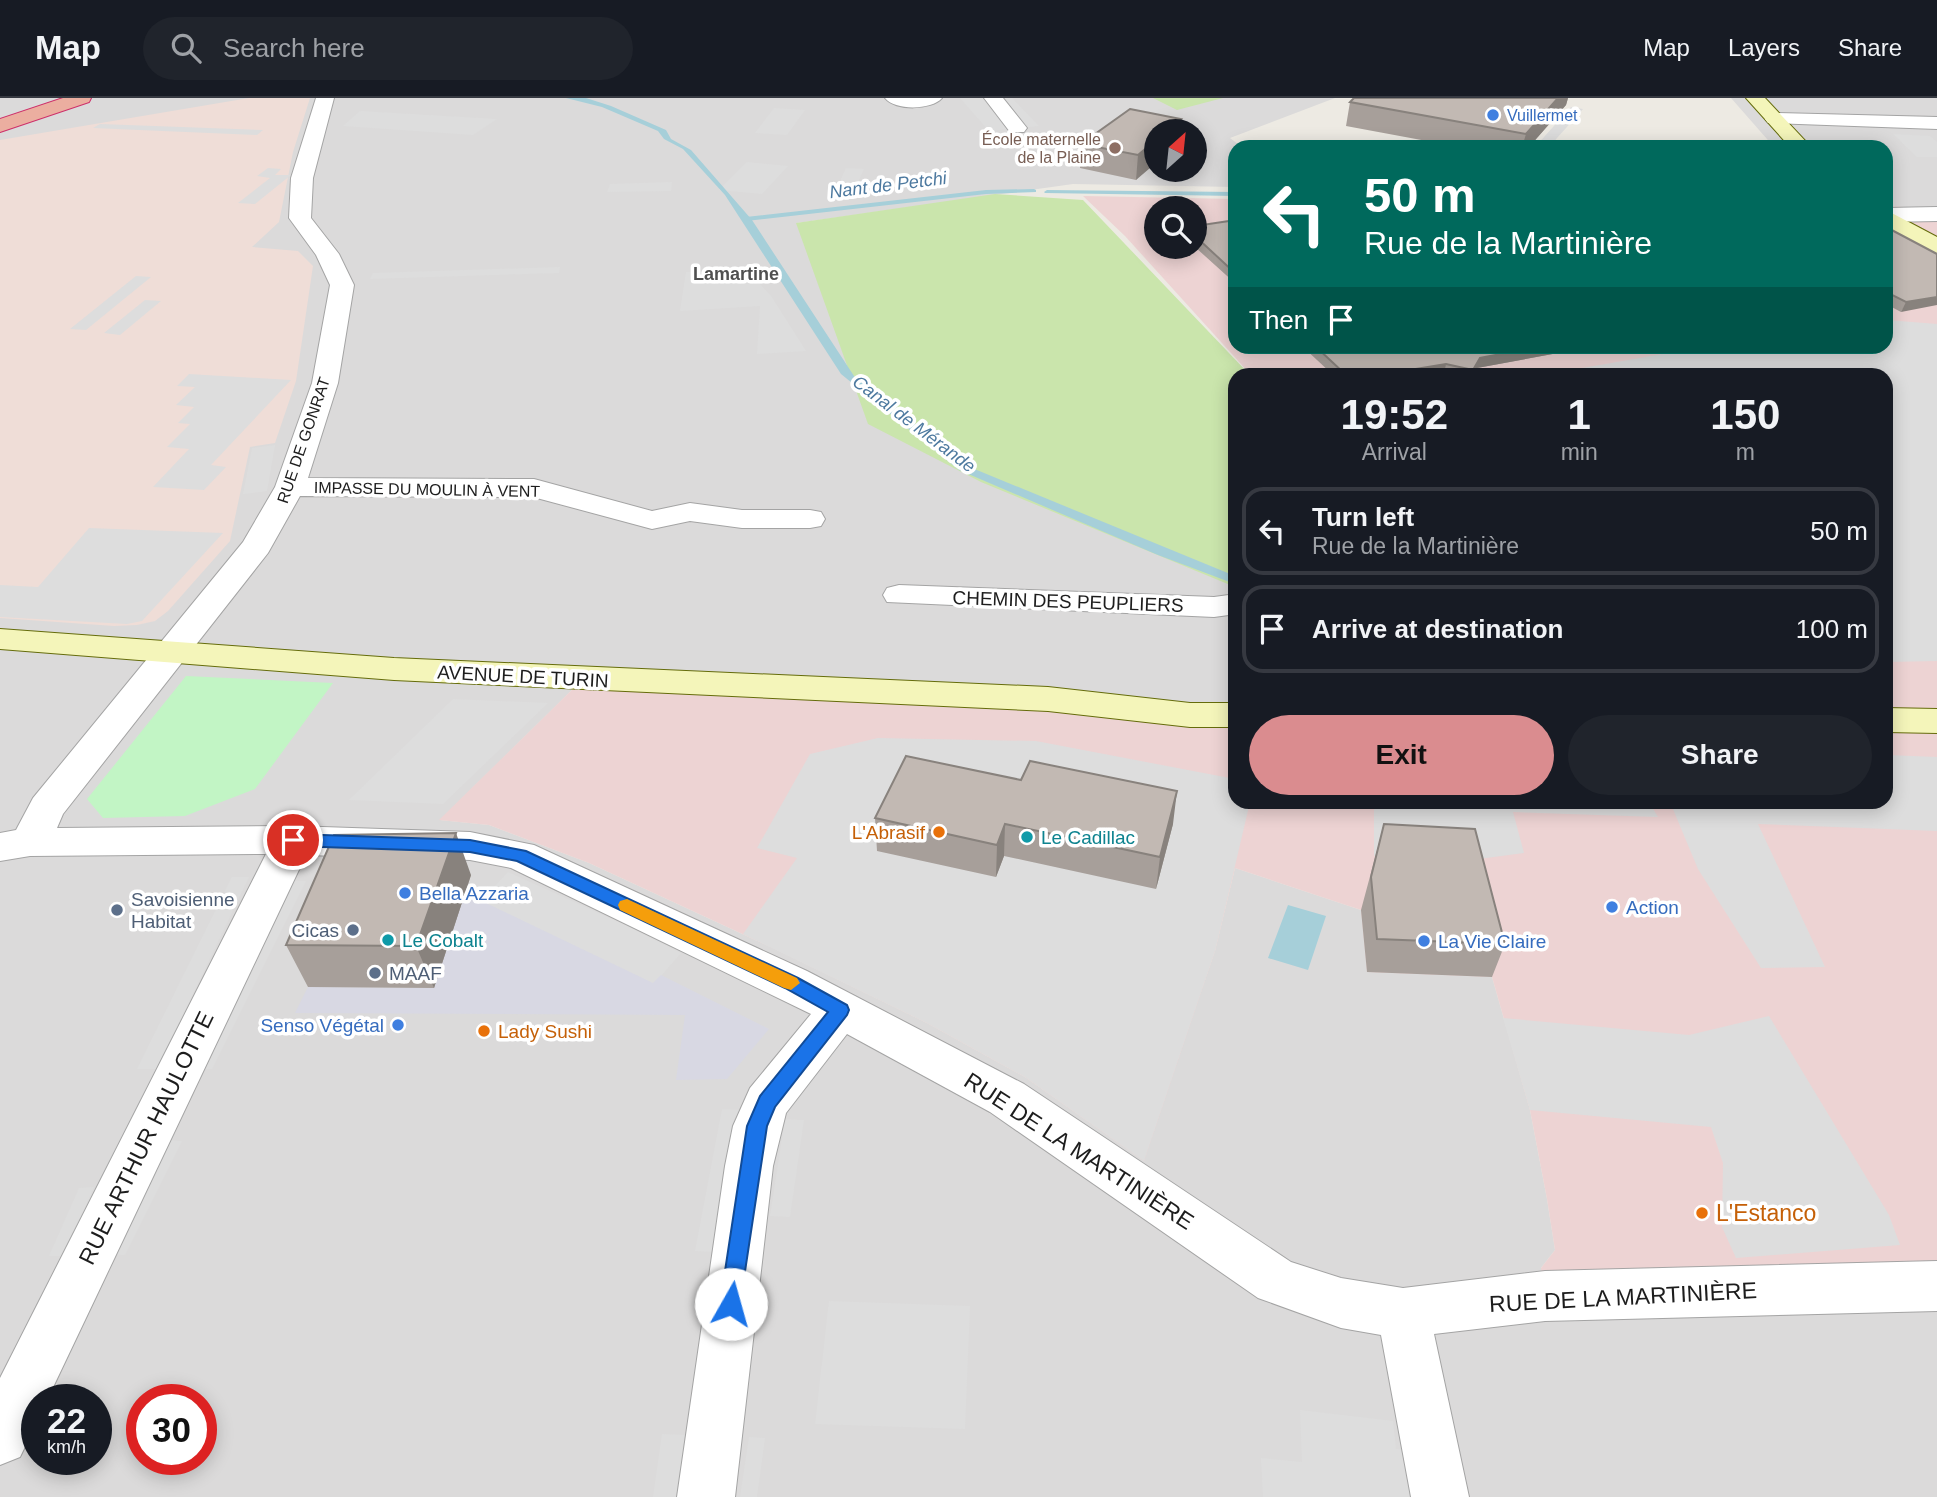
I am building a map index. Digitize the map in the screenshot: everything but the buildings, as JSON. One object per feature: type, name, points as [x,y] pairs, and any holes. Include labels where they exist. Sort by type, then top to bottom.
[{"type":"highway","points":[[0,118],[57,98]]},
{"type":"highway","points":[[0,126],[82,98]]},
{"type":"main road","points":[[1737,98],[1774,140]]},
{"type":"main road","points":[[1755,98],[1794,140]]},
{"type":"main road","points":[[1893,215],[1937,236]]},
{"type":"main road","points":[[1893,216],[1937,247]]},
{"type":"main road","name":"AVENUE DE TURIN","points":[[0,639],[626,682],[1048,699],[1228,695]]},
{"type":"main road","name":"AVENUE DE TURIN","points":[[1048,699],[1190,715],[1228,715]]},
{"type":"main road","points":[[1893,702],[1937,702]]},
{"type":"main road","points":[[1893,720],[1937,721]]},
{"type":"street","name":"RUE DE GONRAT","points":[[15,845],[269,528],[290,487],[325,383],[342,285],[327,254],[300,218],[302,178],[325,98]]},
{"type":"street","points":[[894,98],[901,102],[933,98]]},
{"type":"street","points":[[993,98],[1017,128]]},
{"type":"street","points":[[1774,119],[1937,123]]},
{"type":"street","points":[[1893,214],[1937,214]]},
{"type":"street","name":"IMPASSE DU MOULIN À VENT","points":[[290,487],[534,488],[652,520],[690,512],[742,519],[810,519]]},
{"type":"street","name":"CHEMIN DES PEUPLIERS","points":[[899,595],[1214,607],[1228,605]]},
{"type":"street","name":"RUE DE LA MARTINIÈRE","points":[[15,845],[293,840],[470,846],[520,855],[792,983],[1007,1098],[1276,1281],[1341,1303],[1403,1313],[1545,1296],[1937,1286]]},
{"type":"street","name":"RUE ARTHUR HAULOTTE","points":[[0,1437],[293,840]]},
{"type":"street","points":[[706,1497],[749,1166],[757,1126],[767,1102],[840,1010]]},
{"type":"street","points":[[1403,1313],[1440,1497]]},
{"type":"shaded area","points":[[0,98],[1335,98],[1230,138],[1233,140],[1228,140],[1228,187],[1073,184],[797,223],[1228,580],[1228,705],[582,680],[440,820],[489,825],[589,863],[775,949],[927,1023],[1025,1077],[1143,1160],[1215,951],[1235,868],[1361,910],[1492,977],[1530,1110],[1547,1199],[1555,1250],[1541,1268],[1937,1286],[1937,1497],[0,1497]]},
{"type":"shaded area","points":[[249,98],[310,98],[293,152],[279,222],[252,247],[298,251],[313,266],[296,381],[275,443],[250,447],[230,541],[168,611],[155,621],[114,626],[0,618],[0,140]]},
{"type":"shaded area","points":[[960,98],[1012,98],[1039,126],[989,131]]},
{"type":"shaded area","points":[[1731,98],[1937,98],[1937,209],[1893,206],[1893,140],[1768,140]]},
{"type":"shaded area","points":[[1571,107],[1583,109],[1555,140],[1541,140]]},
{"type":"shaded area","points":[[774,108],[805,110],[787,135],[755,133]]},
{"type":"shaded area","points":[[360,111],[497,119],[473,135],[343,126]]},
{"type":"shaded area","points":[[100,124],[263,130],[257,135],[93,128]]},
{"type":"shaded area","points":[[1893,134],[1930,136],[1937,142],[1937,157],[1917,157]]},
{"type":"shaded area","points":[[747,162],[788,166],[762,194],[719,190]]},
{"type":"shaded area","points":[[268,168],[281,169],[275,175],[291,175],[255,204],[238,203],[270,178],[257,176]]},
{"type":"shaded area","points":[[846,168],[864,169],[850,200],[832,199]]},
{"type":"shaded area","points":[[672,182],[671,191],[607,192],[610,184]]},
{"type":"shaded area","points":[[1083,196],[1144,197],[1144,257],[1125,236]]},
{"type":"shaded area","points":[[1207,198],[1228,199],[1228,350],[1146,259],[1207,259]]},
{"type":"shaded area","points":[[1893,206],[1937,209],[1937,1286],[1545,1296],[1541,1268],[1555,1250],[1547,1199],[1530,1110],[1492,977],[1367,972],[1361,910],[1235,868],[1215,951],[1144,1161],[1025,1077],[927,1023],[775,949],[589,863],[489,825],[439,820],[582,680],[1228,705],[1228,809],[1893,809],[1893,368],[1245,368],[1232,354],[1893,354]]},
{"type":"shaded area","points":[[560,267],[559,273],[370,279],[373,273]]},
{"type":"shaded area","points":[[747,270],[771,296],[806,351],[757,354],[760,306],[680,311],[686,272]]},
{"type":"shaded area","points":[[136,276],[151,277],[86,330],[70,329]]},
{"type":"shaded area","points":[[145,300],[161,301],[120,335],[104,333]]},
{"type":"shaded area","points":[[1893,320],[1937,324],[1937,661],[1893,662],[1893,368],[1582,368],[1663,354],[1893,354]]},
{"type":"shaded area","points":[[189,374],[291,380],[211,465],[226,467],[204,490],[153,487],[189,449],[167,447],[190,424],[178,423],[194,407],[176,405],[195,387],[177,386]]},
{"type":"shaded area","points":[[275,445],[267,491],[243,494],[252,448]]},
{"type":"shaded area","points":[[89,528],[223,533],[142,621],[127,624],[0,617],[0,585],[38,587]]},
{"type":"shaded area","points":[[453,699],[548,703],[443,804],[349,800]]},
{"type":"shaded area","points":[[878,738],[1036,741],[1228,778],[1228,809],[1248,809],[1215,951],[1144,1161],[1025,1077],[927,1023],[743,934],[797,858],[757,848],[810,754]]},
{"type":"shaded area","points":[[1893,755],[1937,757],[1937,831],[1758,824],[1825,967],[1761,968],[1698,869],[1673,809],[1893,809]]},
{"type":"shaded area","points":[[1653,809],[1658,817],[1513,812],[1524,853],[1464,861],[1374,856],[1374,810]]},
{"type":"shaded area","points":[[508,872],[681,953],[654,984],[480,902]]},
{"type":"shaded area","points":[[232,877],[249,877],[157,1069],[137,1069]]},
{"type":"shaded area","points":[[292,881],[306,881],[212,1069],[196,1069]]},
{"type":"shaded area","points":[[465,893],[653,983],[661,975],[769,1029],[727,1079],[676,1080],[685,1015],[295,1013],[308,987],[434,988]]},
{"type":"shaded area","points":[[1769,1016],[1889,1215],[1900,1245],[1736,1258],[1722,1227],[1723,1163],[1711,1127],[1530,1110],[1503,1018],[1689,1035]]},
{"type":"shaded area","points":[[722,1109],[740,1110],[716,1252],[695,1251]]},
{"type":"shaded area","points":[[785,1119],[804,1120],[790,1217],[770,1216]]},
{"type":"shaded area","points":[[165,1140],[182,1141],[125,1255],[108,1254]]},
{"type":"shaded area","points":[[94,1187],[64,1256],[49,1256],[79,1188]]},
{"type":"shaded area","points":[[829,1301],[970,1306],[965,1429],[815,1424]]},
{"type":"shaded area","points":[[1300,1410],[1393,1421],[1396,1449],[1412,1450],[1419,1497],[1263,1497],[1261,1458],[1302,1462]]},
{"type":"shaded area","points":[[662,1434],[685,1435],[677,1497],[653,1497]]},
{"type":"shaded area","points":[[749,1437],[765,1438],[757,1497],[740,1497]]},
{"type":"green space","points":[[1153,98],[1223,98],[1177,110]]},
{"type":"green space","points":[[995,194],[1083,200],[1243,368],[1228,368],[1228,584],[981,482],[868,424],[796,223]]},
{"type":"green space","points":[[186,676],[333,683],[255,789],[185,816],[103,818],[87,799]]},
{"type":"water","name":"Canal de Mérande","points":[[566,98],[586,98],[611,106],[666,130],[671,139],[691,150],[752,220],[854,376],[972,468],[1228,573],[1228,581],[1158,555],[959,470],[841,374],[725,195],[683,149],[664,139],[658,131],[602,107]]},
{"type":"water","points":[[1288,905],[1326,916],[1308,970],[1268,958]]},
{"type":"waterway","name":"Nant de Petchi","points":[[746,219],[986,192],[1034,191]]},
{"type":"waterway","name":"Nant de Petchi","points":[[1047,192],[1228,194]]},
{"type":"slow traffic","points":[[627,905],[791,983]]},
{"type":"place","name":"Vuillermet","points":[[1493,115]]},
{"type":"place","name":"École maternelle de la Plaine","points":[[1115,148]]},
{"type":"place","name":"L'Abrasif","points":[[939,832]]},
{"type":"place","name":"Le Cadillac","points":[[1027,837]]},
{"type":"place","name":"Bella Azzaria","points":[[405,893]]},
{"type":"place","name":"Action","points":[[1612,907]]},
{"type":"place","name":"Savoisienne Habitat","points":[[117,910]]},
{"type":"place","name":"Cicas","points":[[353,930]]},
{"type":"place","name":"Le Cobalt","points":[[388,940]]},
{"type":"place","name":"La Vie Claire","points":[[1424,941]]},
{"type":"place","name":"MAAF","points":[[375,973]]},
{"type":"place","name":"Senso Végétal","points":[[398,1025]]},
{"type":"place","name":"Lady Sushi","points":[[484,1031]]},
{"type":"place","name":"L'Estanco","points":[[1702,1213]]},
{"type":"district","name":"Lamartine","points":[[736,274]]},
{"type":"route","points":[[293,840],[470,846],[520,855],[792,983],[840,1010],[767,1102],[757,1126],[749,1166],[731,1304]]}]
